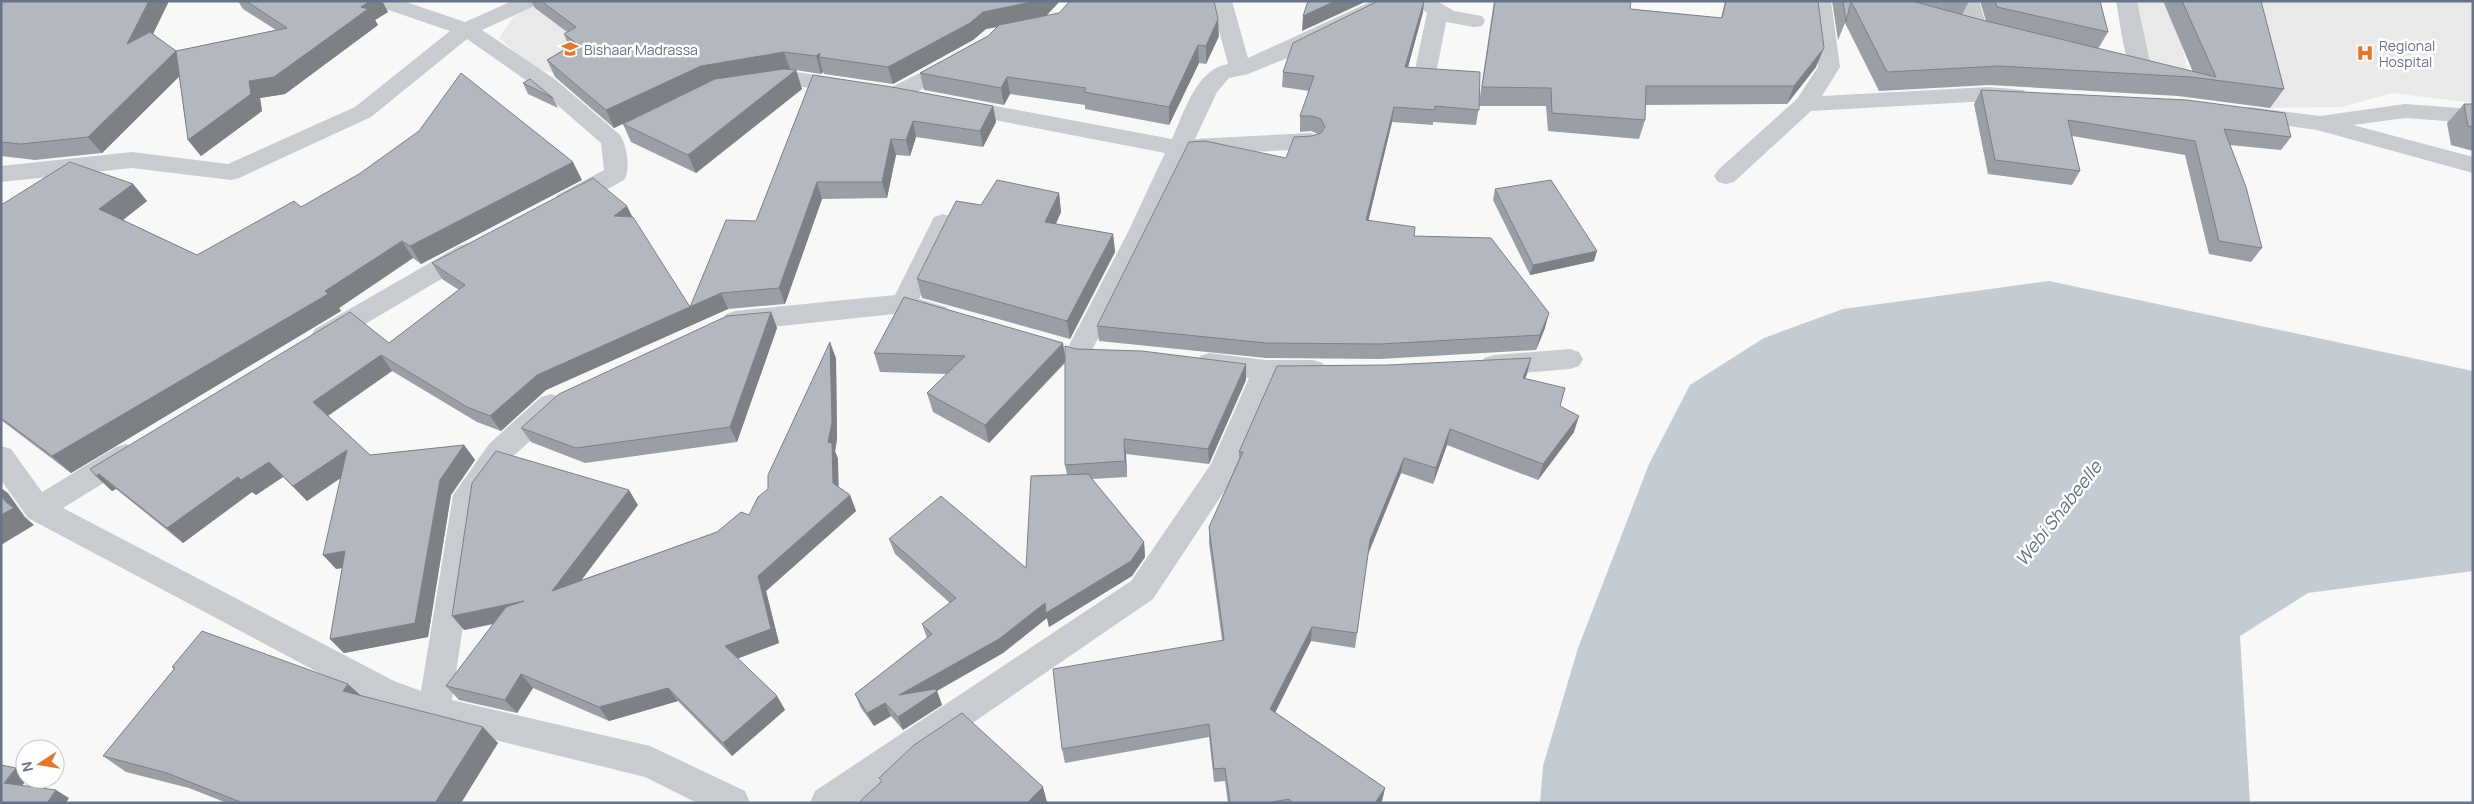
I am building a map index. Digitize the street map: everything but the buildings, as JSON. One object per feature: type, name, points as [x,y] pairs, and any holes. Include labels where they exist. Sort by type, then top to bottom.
[{"type":"street","points":[[382,1],[466,29],[620,136],[616,174],[542,214]]},
{"type":"street","points":[[1,174],[132,160],[231,172],[363,112],[466,29],[530,1]]},
{"type":"street","points":[[1221,1],[1240,69]]},
{"type":"street","points":[[1078,353],[1140,232],[1207,89],[1222,72],[1240,69],[1287,50],[1389,1]]},
{"type":"street","points":[[1726,176],[1750,156],[1804,104],[1829,67],[1820,1]]},
{"type":"street","points":[[1968,1],[1977,31]]},
{"type":"street","points":[[2114,64],[2144,71],[2138,58],[2126,1]]},
{"type":"street","points":[[1425,74],[1429,6],[1448,16],[1474,21]]},
{"type":"street","points":[[881,92],[974,52]]},
{"type":"street","points":[[743,86],[790,78],[881,92],[1179,148],[1311,141]]},
{"type":"street","points":[[1804,104],[1989,94],[2034,95]]},
{"type":"street","points":[[2316,123],[2405,110],[2473,116]]},
{"type":"street","points":[[2228,111],[2316,123],[2473,165]]},
{"type":"street","points":[[904,304],[942,223]]},
{"type":"street","points":[[307,346],[442,266],[492,240]]},
{"type":"street","points":[[711,330],[729,321],[904,304],[959,320]]},
{"type":"street","points":[[1050,346],[1078,353],[1106,354]]},
{"type":"street","points":[[1181,359],[1266,370],[1340,370]]},
{"type":"street","points":[[1474,366],[1570,359]]},
{"type":"street","points":[[827,803],[1142,590],[1223,470],[1266,370]]},
{"type":"street","points":[[434,711],[468,495],[499,452],[557,400],[575,392]]},
{"type":"street","points":[[38,509],[147,443]]},
{"type":"street","points":[[1,457],[38,509],[383,691],[434,711],[650,762],[734,803]]},
{"type":"shaded area","name":"Bishaar Madrassa","points":[[544,1],[746,1],[565,76],[534,68],[499,38],[513,17]]},
{"type":"shaded area","name":"Regional Hospital","points":[[2134,1],[2163,1],[2169,16],[2227,1],[2473,1],[2473,103],[2392,93],[2342,107],[2267,108],[2152,73]],"holes":[[[2178,23],[2265,85],[2187,71]]]},
{"type":"water","name":"Webi Shabeelle","points":[[2049,281],[2473,371],[2473,571],[2308,593],[2240,636],[2250,803],[1540,803],[1543,766],[1578,648],[1649,464],[1690,385],[1764,338],[1843,309]]},
{"type":"place","name":"Bishaar Madrassa","points":[[570,49]]},
{"type":"place","name":"Regional Hospital","points":[[2365,53]]}]
